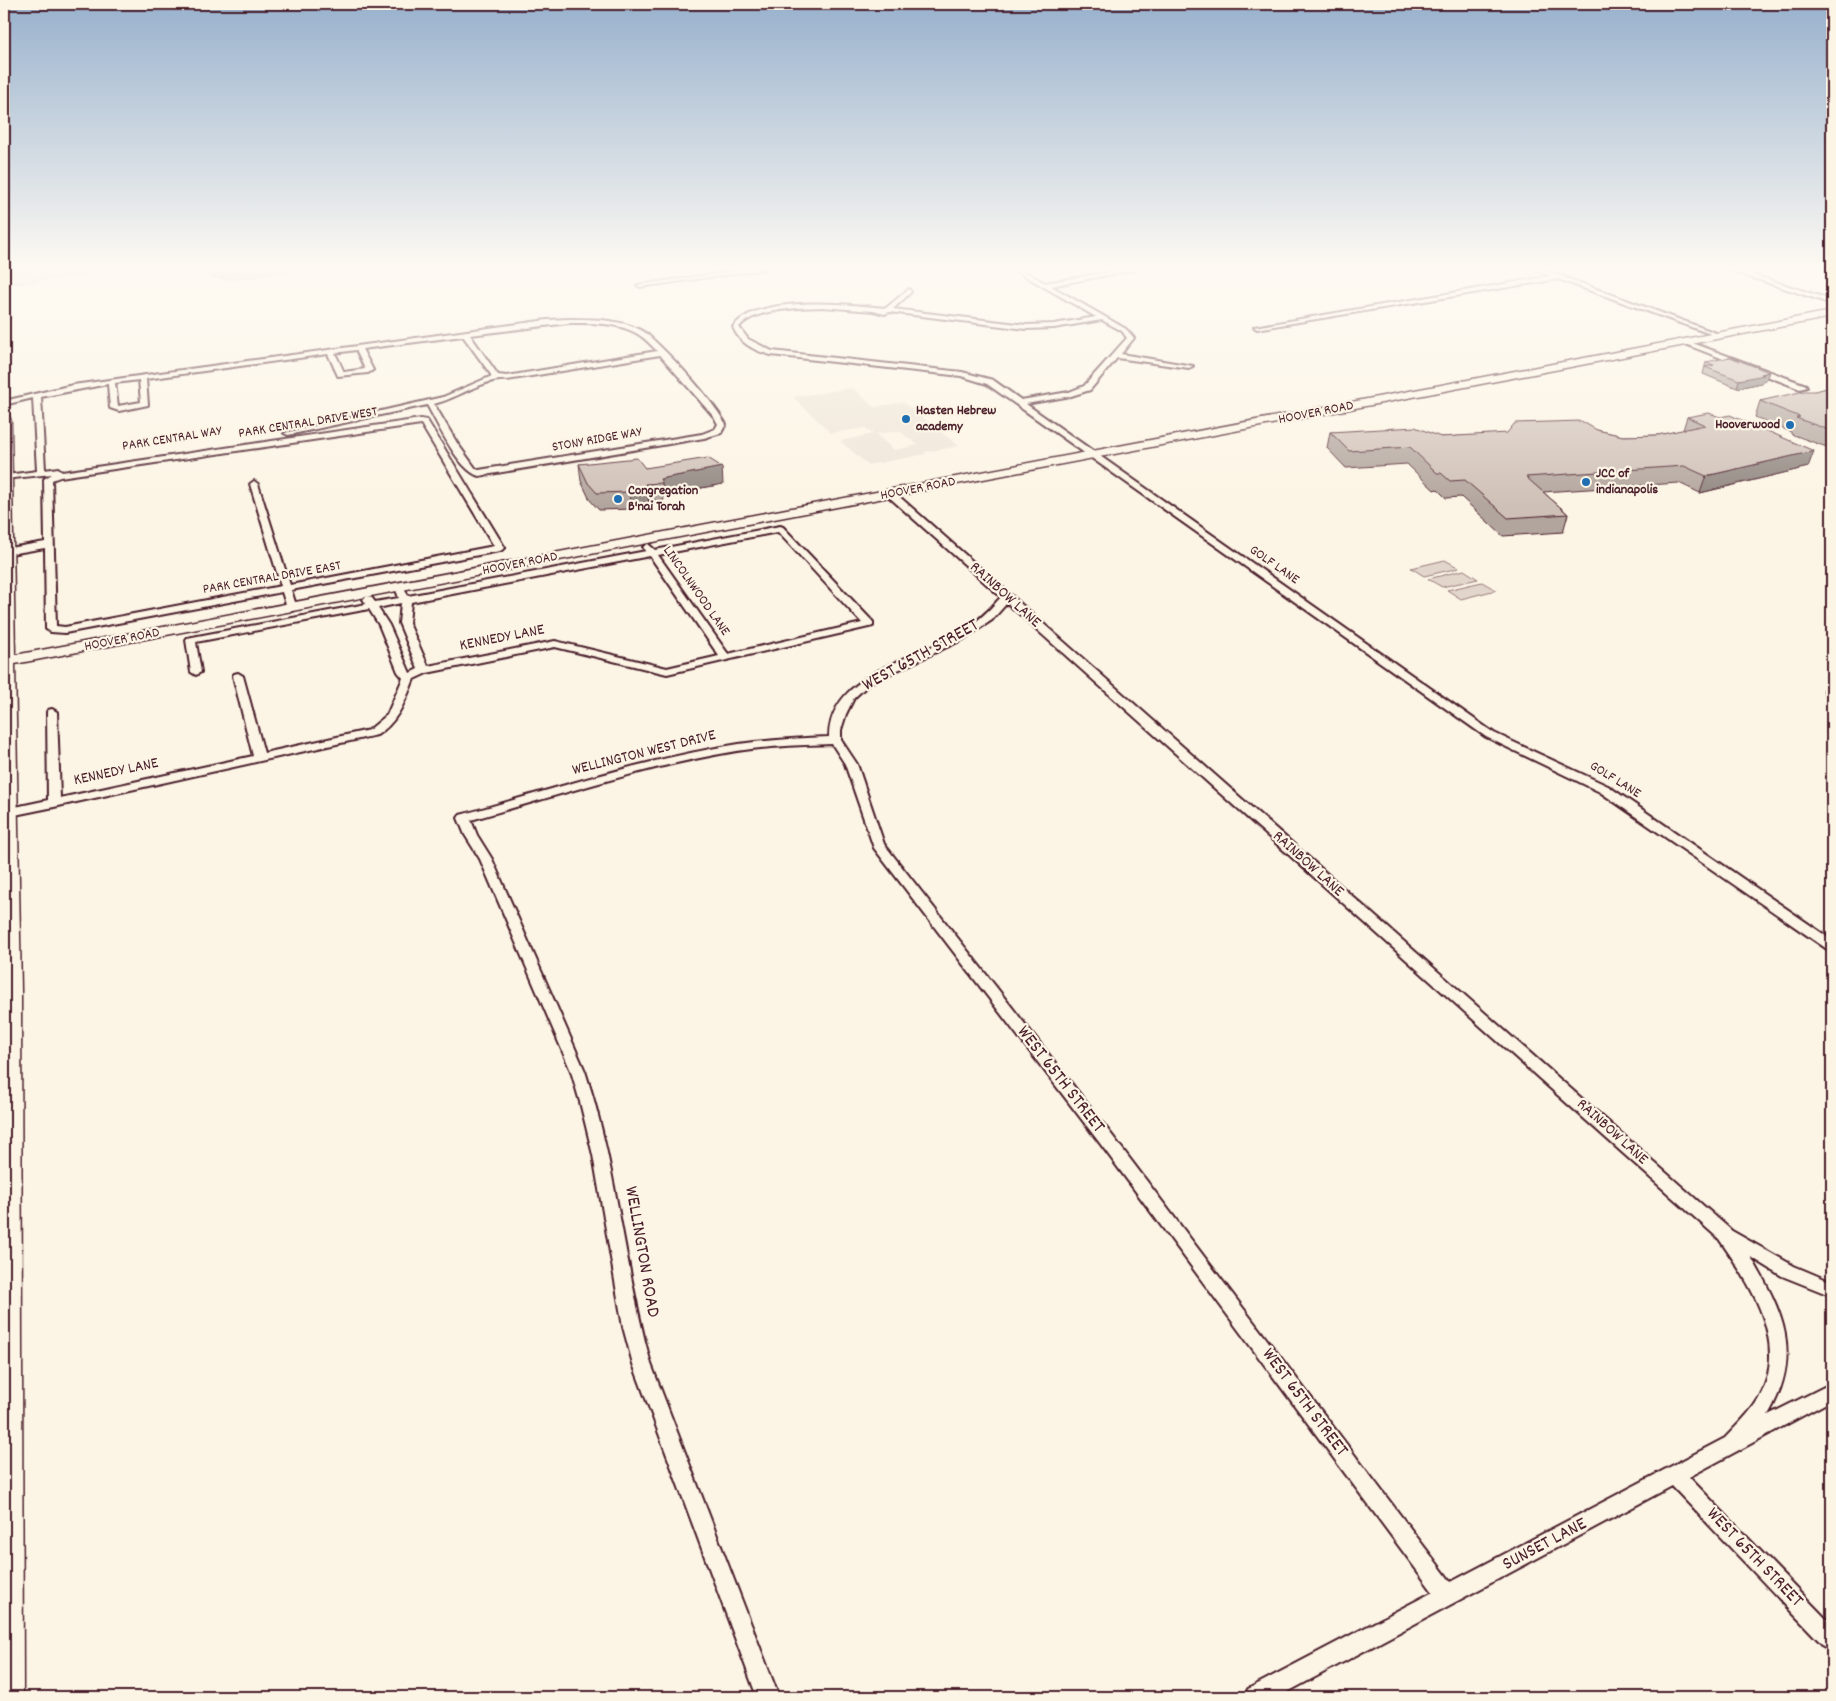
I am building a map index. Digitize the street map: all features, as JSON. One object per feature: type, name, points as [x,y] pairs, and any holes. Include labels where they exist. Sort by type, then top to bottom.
[{"type":"street","points":[[4,403],[65,389],[355,348]]},
{"type":"street","points":[[330,352],[341,374],[368,371],[358,348]]},
{"type":"street","points":[[474,348],[496,378],[507,378],[660,353]]},
{"type":"street","points":[[655,348],[660,353]]},
{"type":"street","name":"GOLF LANE","points":[[760,348],[775,353],[856,360],[970,375],[990,382],[1092,456],[1490,735],[1579,775],[1604,789],[1832,946]]},
{"type":"street","points":[[1018,403],[1083,390],[1090,386],[1124,348]]},
{"type":"street","name":"HOOVER ROAD","points":[[402,593],[644,541],[1654,348]]},
{"type":"street","points":[[1703,348],[1802,387]]},
{"type":"street","name":"STONY RIDGE WAY","points":[[429,402],[452,444],[472,471],[477,473],[704,436],[720,429],[722,422],[681,372],[660,353]]},
{"type":"street","points":[[1118,356],[1189,366]]},
{"type":"street","points":[[111,382],[114,408],[117,409],[145,403],[142,378]]},
{"type":"street","name":"PARK CENTRAL WAY","points":[[5,470],[41,472],[268,438],[454,396],[496,378]]},
{"type":"street","points":[[36,396],[41,472]]},
{"type":"street","points":[[4,415],[6,661],[10,812],[8,1697]]},
{"type":"street","name":"PARK CENTRAL DRIVE WEST","points":[[50,544],[47,481],[51,478],[421,421],[424,422],[500,548]]},
{"type":"street","points":[[254,484],[292,608]]},
{"type":"street","name":"RAINBOW LANE","points":[[891,494],[1725,1234],[1788,1271],[1832,1289]]},
{"type":"street","name":"HOOVER ROAD","points":[[196,672],[191,640],[369,599],[780,529],[870,624]]},
{"type":"street","name":"LINCOLNWOOD LANE","points":[[644,541],[725,657]]},
{"type":"street","points":[[5,551],[50,544]]},
{"type":"street","name":"PARK CENTRAL DRIVE EAST","points":[[50,544],[51,629],[55,631],[500,548]]},
{"type":"street","points":[[402,593],[404,623],[424,670]]},
{"type":"street","name":"WEST 65TH STREET","points":[[1007,597],[988,618],[958,638],[866,681],[850,696],[840,714],[835,730],[835,740],[851,764],[878,845],[1111,1146],[1449,1596]]},
{"type":"street","points":[[369,599],[384,625],[403,672],[409,678]]},
{"type":"street","name":"HOOVER ROAD","points":[[6,661],[292,608],[369,599]]},
{"type":"street","name":"KENNEDY LANE","points":[[10,812],[373,733],[384,727],[390,720],[409,678],[424,670],[555,644],[667,671],[870,624]]},
{"type":"street","points":[[238,676],[259,758]]},
{"type":"street","points":[[1832,682],[1832,697]]},
{"type":"street","points":[[52,712],[54,803]]},
{"type":"street","name":"WELLINGTON WEST DRIVE","points":[[464,818],[586,784],[724,750],[835,740]]},
{"type":"street","name":"WELLINGTON ROAD","points":[[464,818],[471,835],[486,859],[578,1071],[594,1121],[632,1327],[642,1364],[768,1697]]},
{"type":"street","name":"RAINBOW LANE","points":[[1725,1234],[1760,1284],[1771,1310],[1778,1345],[1778,1371],[1771,1395],[1751,1427],[1732,1444]]},
{"type":"street","name":"SUNSET LANE","points":[[1256,1697],[1832,1391]]},
{"type":"street","name":"WEST 65TH STREET","points":[[1675,1476],[1832,1640]]},
{"type":"shaded area","points":[[853,388],[874,407],[903,402],[959,446],[926,452],[924,450],[926,454],[868,465],[840,441],[873,434],[866,428],[831,433],[793,397]],"holes":[[[899,431],[918,445],[894,450],[876,434]]]},
{"type":"shaded area","points":[[1445,560],[1459,568],[1424,576],[1411,568]]},
{"type":"shaded area","points":[[1464,570],[1478,579],[1442,587],[1428,579]]},
{"type":"shaded area","points":[[1482,582],[1496,590],[1461,599],[1447,590]]},
{"type":"building","points":[[1730,357],[1769,372],[1761,374],[1764,375],[1739,380],[1705,367],[1714,365],[1706,362]]},
{"type":"building","points":[[1832,387],[1832,431],[1796,418],[1800,417],[1760,401],[1804,391],[1815,391]]},
{"type":"building","points":[[1709,413],[1720,417],[1730,415],[1814,451],[1706,476],[1684,466],[1526,477],[1568,514],[1508,518],[1465,480],[1450,481],[1441,473],[1437,473],[1410,447],[1349,451],[1330,432],[1415,427],[1441,437],[1507,433],[1515,423],[1581,421],[1597,430],[1623,436],[1658,435],[1705,425],[1687,417]]},
{"type":"building","points":[[637,458],[645,468],[708,458],[722,467],[660,479],[662,483],[645,484],[647,488],[630,492],[597,493],[588,483],[579,464]]},
{"type":"place","name":"Hasten Hebrew academy","points":[[906,419]]},
{"type":"place","name":"Hooverwood","points":[[1790,425]]},
{"type":"place","name":"JCC of indianapolis","points":[[1586,482]]},
{"type":"place","name":"Congregation B'nai Torah","points":[[618,499]]}]
